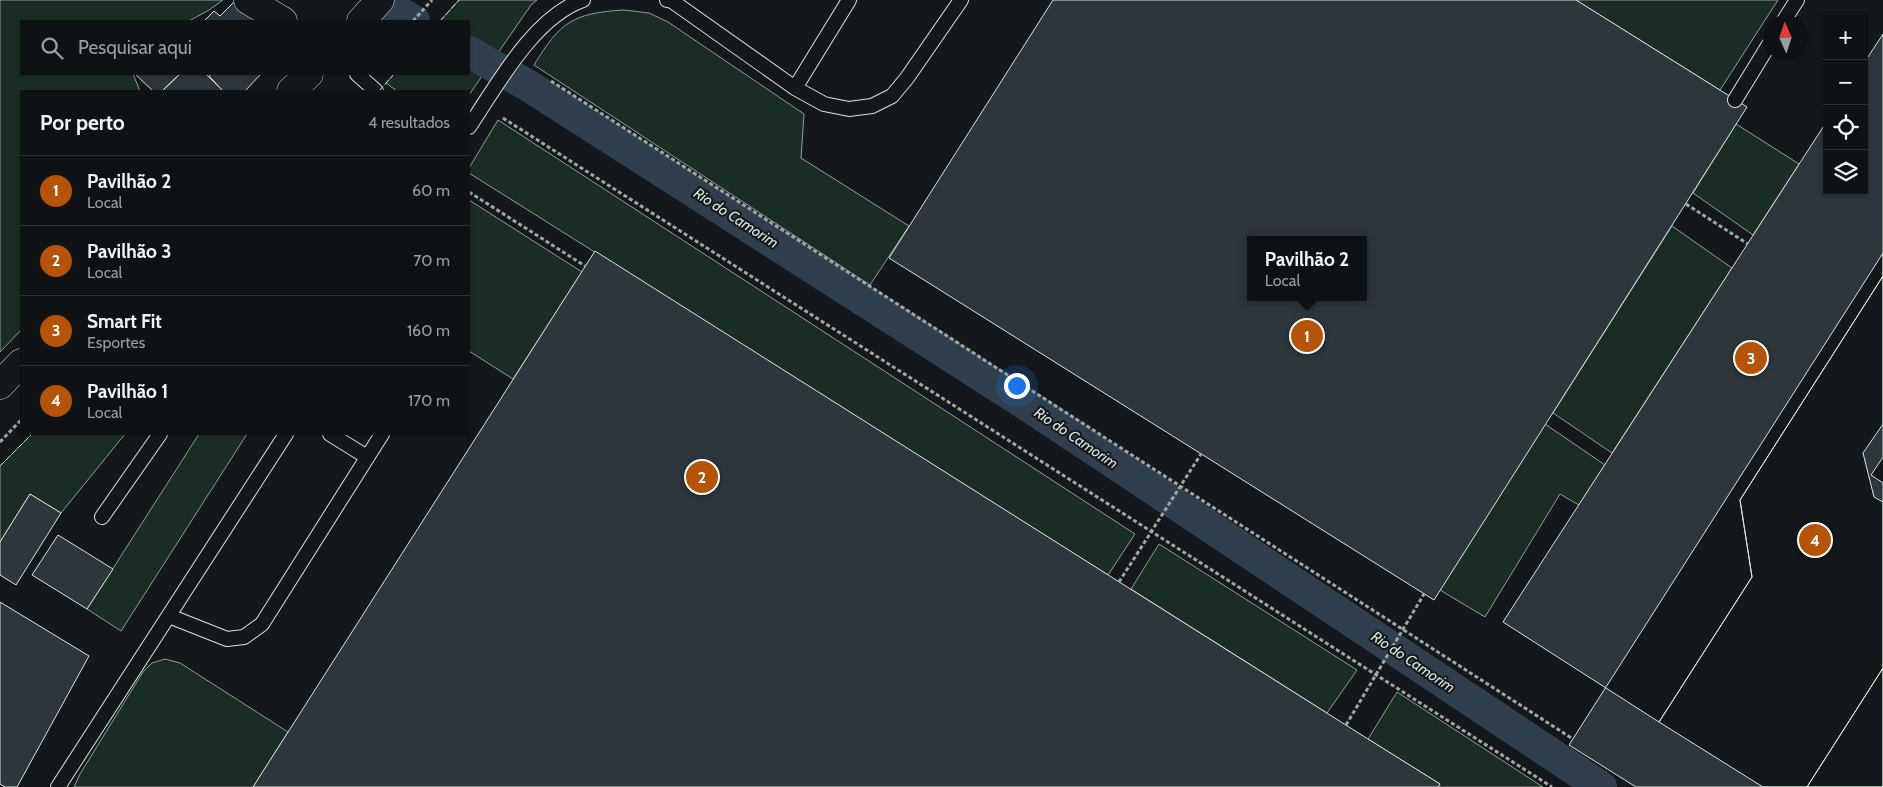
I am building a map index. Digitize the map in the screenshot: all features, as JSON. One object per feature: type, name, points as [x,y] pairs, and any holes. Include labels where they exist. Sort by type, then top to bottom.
[{"type":"street","points":[[248,0],[280,20]]},
{"type":"street","points":[[362,20],[380,0]]},
{"type":"street","points":[[292,90],[308,75]]},
{"type":"street","points":[[0,385],[20,364]]},
{"type":"lane","points":[[470,126],[518,54],[544,24],[570,4],[583,0]]},
{"type":"lane","points":[[667,0],[672,1],[795,88],[824,104],[849,109],[872,106],[892,96],[962,0]]},
{"type":"lane","points":[[795,88],[849,0]]},
{"type":"lane","points":[[1787,15],[1797,0]]},
{"type":"lane","points":[[1735,100],[1763,54]]},
{"type":"lane","points":[[358,75],[375,90]]},
{"type":"lane","points":[[102,517],[159,435]]},
{"type":"lane","points":[[58,787],[285,435]]},
{"type":"lane","points":[[332,435],[367,457]]},
{"type":"lane","points":[[169,616],[227,639],[244,637],[262,624],[381,435]]},
{"type":"path","points":[[414,20],[432,0]]},
{"type":"path","points":[[551,82],[1573,739]]},
{"type":"path","points":[[487,100],[1552,787]]},
{"type":"path","points":[[470,193],[585,266]]},
{"type":"path","points":[[1686,204],[1748,244]]},
{"type":"path","points":[[0,442],[20,421]]},
{"type":"path","points":[[1119,582],[1201,454]]},
{"type":"path","points":[[1346,725],[1424,594]]},
{"type":"green space","points":[[0,0],[223,0],[191,20],[20,20],[20,75],[133,75],[140,90],[20,90],[20,331],[0,352]]},
{"type":"green space","points":[[459,0],[537,0],[531,5],[470,94],[470,90],[396,90],[386,83],[393,75],[470,75],[470,20],[441,20]]},
{"type":"green space","points":[[1576,0],[1778,0],[1768,15],[1763,15],[1763,23],[1720,90]]},
{"type":"green space","points":[[624,10],[649,13],[668,22],[804,114],[801,158],[909,226],[870,285],[534,65],[560,29],[570,22],[592,14]]},
{"type":"green space","points":[[498,120],[1135,534],[1108,575],[470,174],[470,166]]},
{"type":"green space","points":[[1736,124],[1799,164],[1753,235],[1693,193]]},
{"type":"green space","points":[[470,201],[582,272],[513,379],[470,352]]},
{"type":"green space","points":[[1672,226],[1732,268],[1612,453],[1553,413]]},
{"type":"green space","points":[[1545,424],[1605,465],[1579,505],[1560,494],[1485,617],[1440,590]]},
{"type":"green space","points":[[31,435],[124,435],[61,513],[30,494],[0,542],[0,466]]},
{"type":"green space","points":[[198,435],[246,435],[121,631],[87,609]]},
{"type":"green space","points":[[1159,544],[1357,670],[1327,713],[1131,589]]},
{"type":"green space","points":[[165,659],[180,663],[288,732],[253,787],[74,787],[80,774],[143,672],[152,663]]},
{"type":"green space","points":[[1397,692],[1543,787],[1438,787],[1440,784],[1368,739]]},
{"type":"building","points":[[236,0],[262,20],[205,20],[214,11],[220,16]]},
{"type":"building","points":[[1053,0],[1576,0],[1747,107],[1434,600],[889,258]]},
{"type":"building","points":[[1883,34],[1883,276],[1740,500],[1752,577],[1659,722],[1503,622],[1823,127],[1823,195],[1868,195],[1868,57]]},
{"type":"building","points":[[136,75],[179,75],[163,90],[152,90]]},
{"type":"building","points":[[179,75],[207,75],[222,90],[163,90]]},
{"type":"building","points":[[260,75],[246,90],[222,90],[209,76]]},
{"type":"building","points":[[595,251],[1440,784],[1438,787],[253,787]]},
{"type":"building","points":[[1883,253],[1883,457],[1871,475],[1883,483],[1883,787],[1636,787],[1569,745]]},
{"type":"building","points":[[1883,276],[1883,424],[1863,453],[1874,497],[1883,502],[1883,668],[1807,787],[1763,787],[1659,722],[1752,577],[1740,500]]},
{"type":"building","points":[[30,494],[61,513],[16,585],[0,575],[0,542]]},
{"type":"building","points":[[58,535],[113,569],[87,609],[32,575]]},
{"type":"building","points":[[0,602],[89,656],[17,787],[5,787],[0,784]]},
{"type":"building","points":[[1883,668],[1883,787],[1807,787]]},
{"type":"waterway","name":"Rio do Camorim","points":[[377,0],[412,20]]},
{"type":"waterway","name":"Rio do Camorim","points":[[470,53],[529,86],[1030,407],[1601,787]]},
{"type":"fence","points":[[441,20],[459,0]]},
{"type":"fence","points":[[380,90],[393,75]]},
{"type":"fence","points":[[0,466],[31,435]]},
{"type":"place","name":"Pavilhão 2","points":[[1307,336]]},
{"type":"place","name":"Smart Fit","points":[[1751,358]]},
{"type":"place","name":"Pavilhão 3","points":[[702,477]]},
{"type":"place","name":"Pavilhão 1","points":[[1815,540]]}]
